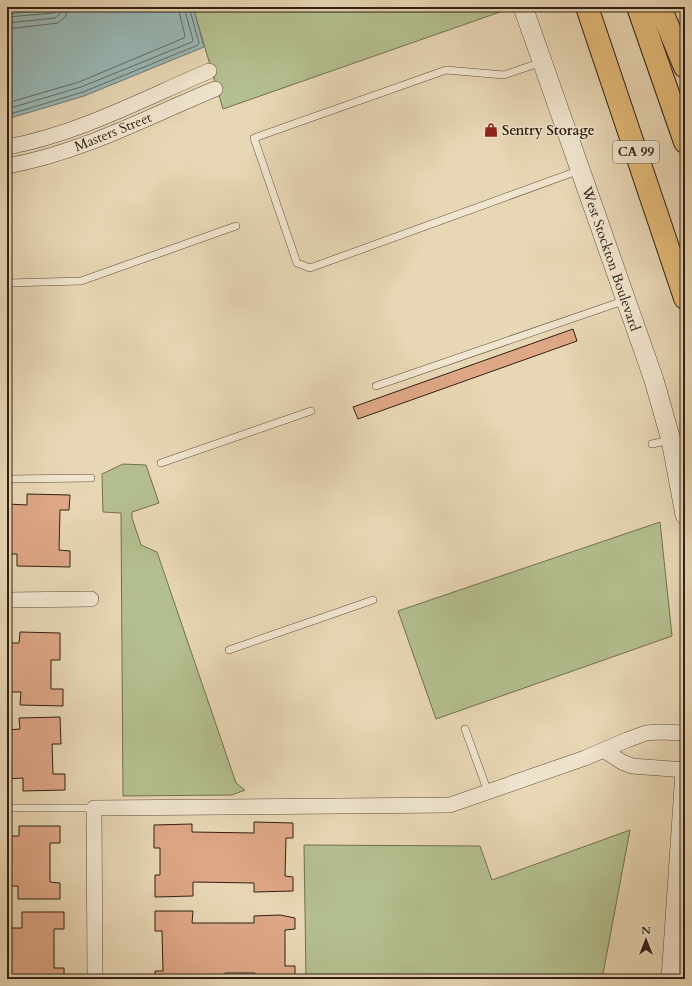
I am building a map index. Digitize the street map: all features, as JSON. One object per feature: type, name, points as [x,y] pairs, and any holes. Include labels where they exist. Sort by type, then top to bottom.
[{"type":"highway","name":"CA 99","points":[[587,7],[685,298]]},
{"type":"highway","points":[[638,7],[685,142]]},
{"type":"highway","points":[[660,7],[685,67]]},
{"type":"street","name":"West Stockton Boulevard","points":[[523,7],[654,380],[671,440],[685,515]]},
{"type":"street","name":"Masters Street","points":[[12,146],[45,138],[80,126],[122,110],[209,71]]},
{"type":"street","name":"Masters Street","points":[[7,166],[51,156],[89,143],[131,127],[215,89]]},
{"type":"street","points":[[45,138],[51,156]]},
{"type":"street","points":[[12,146],[24,163]]},
{"type":"street","points":[[7,600],[91,599]]},
{"type":"street","points":[[95,979],[94,808],[450,805],[605,750],[646,733],[685,733]]},
{"type":"street","points":[[605,750],[622,762],[632,766],[685,771],[671,979]]},
{"type":"lane","points":[[542,62],[504,75],[446,70],[254,138],[294,255],[297,263],[310,268],[580,170]]},
{"type":"lane","points":[[8,283],[81,281],[236,226]]},
{"type":"lane","points":[[376,386],[626,300]]},
{"type":"lane","points":[[161,463],[311,411]]},
{"type":"lane","points":[[652,444],[671,440]]},
{"type":"lane","points":[[7,479],[91,478]]},
{"type":"lane","points":[[229,650],[374,600]]},
{"type":"lane","points":[[465,729],[488,792]]},
{"type":"lane","points":[[7,808],[94,808]]},
{"type":"green space","points":[[193,7],[498,7],[500,12],[223,109]]},
{"type":"green space","points":[[123,464],[146,465],[159,503],[132,512],[132,518],[141,545],[157,552],[236,783],[245,790],[232,795],[123,796],[121,513],[103,512],[102,474]]},
{"type":"green space","points":[[660,522],[672,636],[436,719],[398,611]]},
{"type":"green space","points":[[630,830],[602,979],[306,979],[304,845],[480,846],[492,880]]},
{"type":"water","points":[[72,7],[193,7],[204,47],[84,96],[7,119],[7,14]]},
{"type":"building","points":[[573,329],[577,341],[358,419],[353,407]]},
{"type":"building","points":[[27,494],[70,495],[69,510],[60,510],[59,550],[70,551],[70,567],[17,566],[17,554],[7,554],[7,504],[27,505]]},
{"type":"building","points":[[20,632],[60,633],[60,660],[51,660],[51,689],[63,689],[63,706],[20,705],[21,692],[7,692],[7,643],[19,643]]},
{"type":"building","points":[[60,717],[61,744],[52,744],[53,774],[65,774],[65,790],[23,791],[23,778],[7,779],[7,730],[20,729],[19,718]]},
{"type":"building","points":[[254,822],[293,823],[293,838],[286,838],[285,876],[293,877],[293,891],[254,892],[254,883],[193,882],[193,896],[155,897],[155,875],[160,875],[160,848],[154,848],[154,825],[192,824],[192,832],[254,833]]},
{"type":"building","points":[[19,826],[60,826],[60,843],[50,843],[50,882],[60,883],[60,899],[18,899],[18,886],[7,886],[7,836],[19,836]]},
{"type":"building","points":[[155,911],[193,911],[192,923],[254,923],[254,916],[280,915],[295,918],[295,929],[285,930],[285,966],[295,966],[295,979],[255,979],[255,973],[225,973],[225,975],[192,975],[193,979],[155,979],[155,971],[163,971],[162,931],[155,931]]},
{"type":"building","points":[[22,912],[64,912],[64,929],[54,929],[54,968],[64,968],[64,979],[23,979],[23,975],[7,975],[7,928],[22,928]]},
{"type":"place","name":"Sentry Storage","points":[[491,130]]}]
